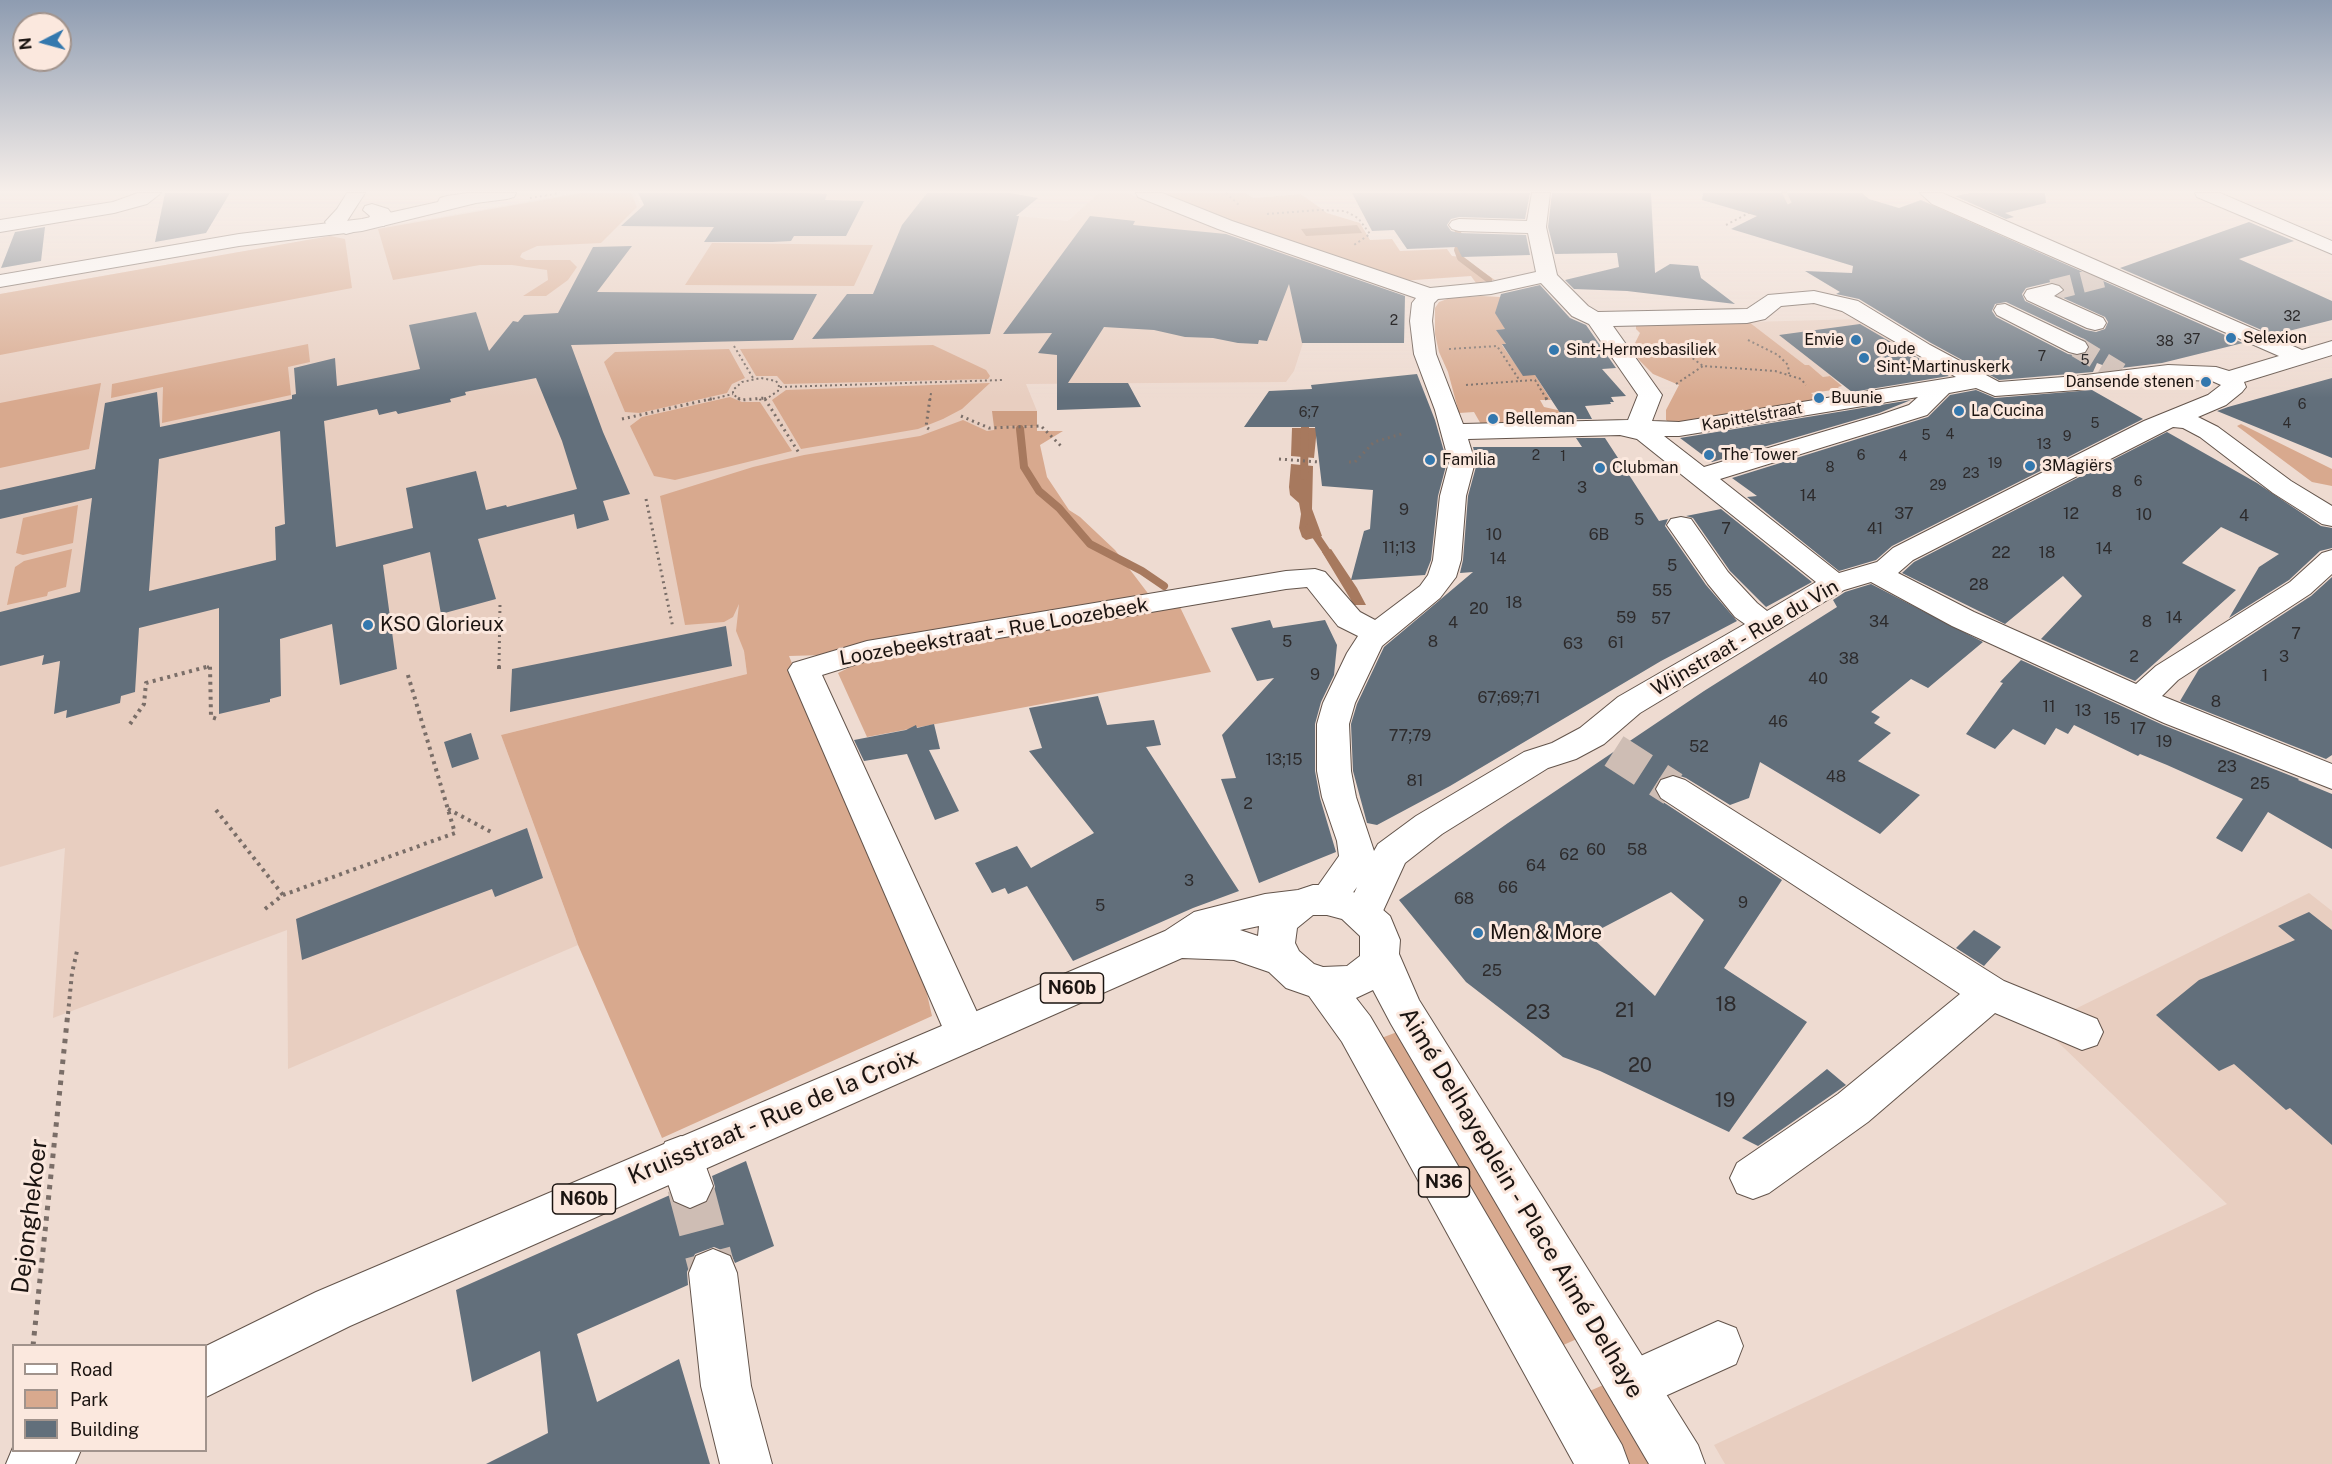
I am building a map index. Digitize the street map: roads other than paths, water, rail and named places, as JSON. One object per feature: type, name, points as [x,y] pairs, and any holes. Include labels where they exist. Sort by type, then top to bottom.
[{"type":"street","points":[[0,281],[115,261]]},
{"type":"street","points":[[1331,261],[1429,295],[1491,288],[1546,276]]},
{"type":"street","points":[[1544,261],[1546,276],[1580,311],[1597,319],[1744,317],[1757,314],[1768,303],[1781,299],[1822,298],[1850,306],[1991,388],[2004,390],[2159,372],[2216,374],[2228,379],[2332,348]]},
{"type":"street","points":[[2076,261],[2300,357]]},
{"type":"street","points":[[2052,290],[2035,295],[2095,323]]},
{"type":"street","points":[[1313,903],[1351,868],[1356,856],[1355,841],[1337,789],[1332,747],[1334,724],[1348,680],[1362,653],[1377,634],[1437,585],[1445,568],[1453,496],[1462,462],[1421,308],[1429,295]]},
{"type":"street","points":[[2005,310],[2077,347]]},
{"type":"street","points":[[1597,319],[1650,395],[1638,428],[1711,473],[1733,503],[1816,567],[1834,584]]},
{"type":"street","name":"Wijnstraat - Rue du Vin","points":[[1364,913],[1390,854],[1429,825],[1536,760],[1564,751],[1603,743],[1629,705],[1765,624],[1834,584],[1887,568],[1903,554],[2134,436],[2198,410],[2231,391],[2234,384],[2228,379]]},
{"type":"street","name":"Kapittelstraat","points":[[1454,432],[1600,428],[1679,429],[1979,381]]},
{"type":"street","points":[[1711,473],[1918,410],[1942,387]]},
{"type":"street","points":[[2172,419],[2190,422],[2209,432],[2282,487],[2332,518]]},
{"type":"street","points":[[1681,525],[1718,578],[1746,610],[1765,624]]},
{"type":"street","points":[[2141,698],[2167,673],[2300,588],[2332,559]]},
{"type":"street","points":[[1876,573],[1963,619],[2176,715],[2332,777]]},
{"type":"street","name":"Loozebeekstraat - Rue Loozebeek","points":[[966,1034],[804,670],[867,651],[1286,580],[1315,578],[1348,619],[1377,634]]},
{"type":"street","points":[[1673,789],[1990,993],[2082,1032]]},
{"type":"street","points":[[1364,913],[1341,902],[1313,903],[1286,914],[1278,925],[1276,943],[1283,961],[1300,976],[1323,984],[1337,985],[1359,979],[1375,966],[1380,954]]},
{"type":"street","name":"Kruisstraat - Rue de la Croix","points":[[207,1372],[333,1309],[685,1172],[966,1034],[1179,942],[1207,924],[1265,909],[1313,903]]},
{"type":"street","name":"Aimé Delhayeplein - Place Aimé Delhaye","points":[[1364,913],[1376,927],[1381,940],[1380,954],[1392,987],[1405,1012],[1674,1456]]},
{"type":"street","name":"Kruisstraat - Rue de la Croix","points":[[1179,942],[1234,944],[1283,961]]},
{"type":"street","name":"N36","points":[[1323,984],[1361,1038],[1603,1464]]},
{"type":"street","points":[[1753,1178],[1853,1108],[1990,993]]},
{"type":"street","points":[[713,1274],[726,1386],[747,1464]]},
{"type":"street","points":[[1632,1386],[1718,1346]]},
{"type":"street","points":[[32,1464],[52,1452]]},
{"type":"waterway","points":[[1464,261],[1489,280]]},
{"type":"waterway","points":[[1304,476],[1305,427]]},
{"type":"waterway","points":[[1020,429],[1024,467],[1039,491],[1059,508],[1090,544],[1142,571],[1164,586]]},
{"type":"waterway","points":[[1310,527],[1333,561]]},
{"type":"tunnel","points":[[2052,290],[2103,277]]},
{"type":"tunnel","points":[[2077,347],[2120,373]]},
{"type":"tunnel","points":[[1614,751],[1673,789]]},
{"type":"tunnel","points":[[690,1186],[713,1273]]},
{"type":"place","name":"Selexion","points":[[2231,338]]},
{"type":"place","name":"Envie","points":[[1856,340]]},
{"type":"place","name":"Sint-Hermesbasiliek","points":[[1554,350]]},
{"type":"place","name":"Oude Sint-Martinuskerk","points":[[1864,358]]},
{"type":"place","name":"Dansende stenen","points":[[2206,382]]},
{"type":"place","name":"Buunie","points":[[1819,398]]},
{"type":"place","name":"La Cucina","points":[[1959,411]]},
{"type":"place","name":"Belleman","points":[[1493,419]]},
{"type":"place","name":"The Tower","points":[[1709,455]]},
{"type":"place","name":"Familia","points":[[1430,460]]},
{"type":"place","name":"3Magiërs","points":[[2030,466]]},
{"type":"place","name":"Clubman","points":[[1600,468]]},
{"type":"place","name":"KSO Glorieux","points":[[368,625]]},
{"type":"place","name":"Men & More","points":[[1478,933]]}]
